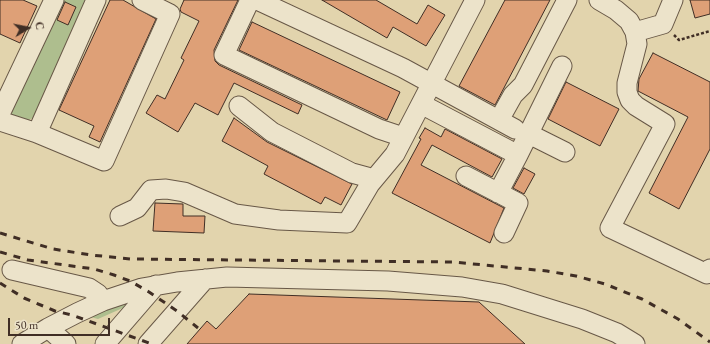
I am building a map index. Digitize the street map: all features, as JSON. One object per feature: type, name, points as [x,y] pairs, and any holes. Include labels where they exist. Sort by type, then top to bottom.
[{"type":"street","points":[[0,114],[54,0]]},
{"type":"street","points":[[37,133],[96,0]]},
{"type":"street","points":[[0,121],[37,133],[104,161],[170,14],[142,0]]},
{"type":"street","points":[[250,0],[224,55],[379,129],[404,137]]},
{"type":"street","points":[[257,0],[432,83],[514,128],[565,152]]},
{"type":"street","points":[[120,216],[137,208],[151,190],[166,189],[184,192],[235,214],[279,220],[346,223],[374,179],[395,154],[475,0]]},
{"type":"street","points":[[498,193],[518,155],[514,128],[513,95],[523,85],[567,0]]},
{"type":"street","points":[[599,0],[616,10],[629,21],[635,32],[636,44],[627,83],[627,92],[630,100],[636,106],[665,124],[610,228],[707,274],[710,269]]},
{"type":"street","points":[[635,32],[663,24],[673,0]]},
{"type":"street","points":[[514,128],[562,66]]},
{"type":"street","points":[[421,104],[518,155]]},
{"type":"street","points":[[239,106],[272,132],[352,173],[374,179]]},
{"type":"street","points":[[466,176],[518,204],[504,233]]},
{"type":"street","points":[[12,270],[89,288],[98,294],[103,301]]},
{"type":"street","points":[[22,344],[48,328],[103,301],[156,285],[205,279],[255,278],[388,281],[462,287],[502,294],[582,319],[617,333],[635,344]]},
{"type":"street","points":[[148,344],[205,279]]},
{"type":"street","points":[[105,344],[156,285]]},
{"type":"street","points":[[48,328],[66,344]]},
{"type":"path","points":[[663,24],[679,40],[710,31]]},
{"type":"green space","points":[[60,0],[88,0],[33,118],[26,121],[10,115]]},
{"type":"green space","points":[[121,301],[125,304],[125,307],[98,319],[87,316]]},
{"type":"building","points":[[0,0],[23,0],[37,6],[20,43],[0,34]]},
{"type":"building","points":[[110,0],[123,0],[156,19],[100,142],[89,137],[94,126],[59,110]]},
{"type":"building","points":[[184,0],[238,0],[214,50],[215,61],[219,65],[302,105],[298,114],[234,83],[218,115],[195,103],[178,132],[146,113],[157,95],[165,99],[184,60],[181,58],[199,21],[181,12],[180,9]]},
{"type":"building","points":[[322,0],[376,0],[417,24],[428,5],[445,15],[426,46],[393,27],[387,38]]},
{"type":"building","points":[[505,0],[550,0],[495,105],[459,86]]},
{"type":"building","points":[[690,0],[710,0],[710,14],[695,18]]},
{"type":"building","points":[[65,2],[76,7],[68,25],[57,20]]},
{"type":"building","points":[[252,22],[400,92],[387,120],[239,50]]},
{"type":"building","points":[[653,53],[710,82],[710,149],[679,209],[649,193],[688,117],[638,91],[639,79]]},
{"type":"building","points":[[566,82],[619,109],[600,146],[548,119]]},
{"type":"building","points":[[234,118],[267,142],[352,184],[341,205],[325,197],[321,204],[264,174],[268,166],[222,141]]},
{"type":"building","points":[[425,128],[441,137],[445,129],[502,159],[492,177],[432,145],[421,165],[504,208],[490,243],[392,193],[421,139],[419,138]]},
{"type":"building","points":[[524,168],[535,174],[524,194],[513,188]]},
{"type":"building","points":[[155,203],[183,204],[183,216],[205,216],[204,233],[153,231]]},
{"type":"building","points":[[249,294],[479,302],[525,344],[187,344],[207,321],[216,329]]},
{"type":"railway","points":[[0,233],[53,249],[131,259],[453,262],[547,271],[576,276],[605,284],[642,299],[678,319],[710,342]]},
{"type":"railway","points":[[0,252],[28,260],[94,269],[130,281],[177,311],[198,328]]},
{"type":"railway","points":[[0,283],[24,298],[55,311],[72,315],[149,343]]}]
